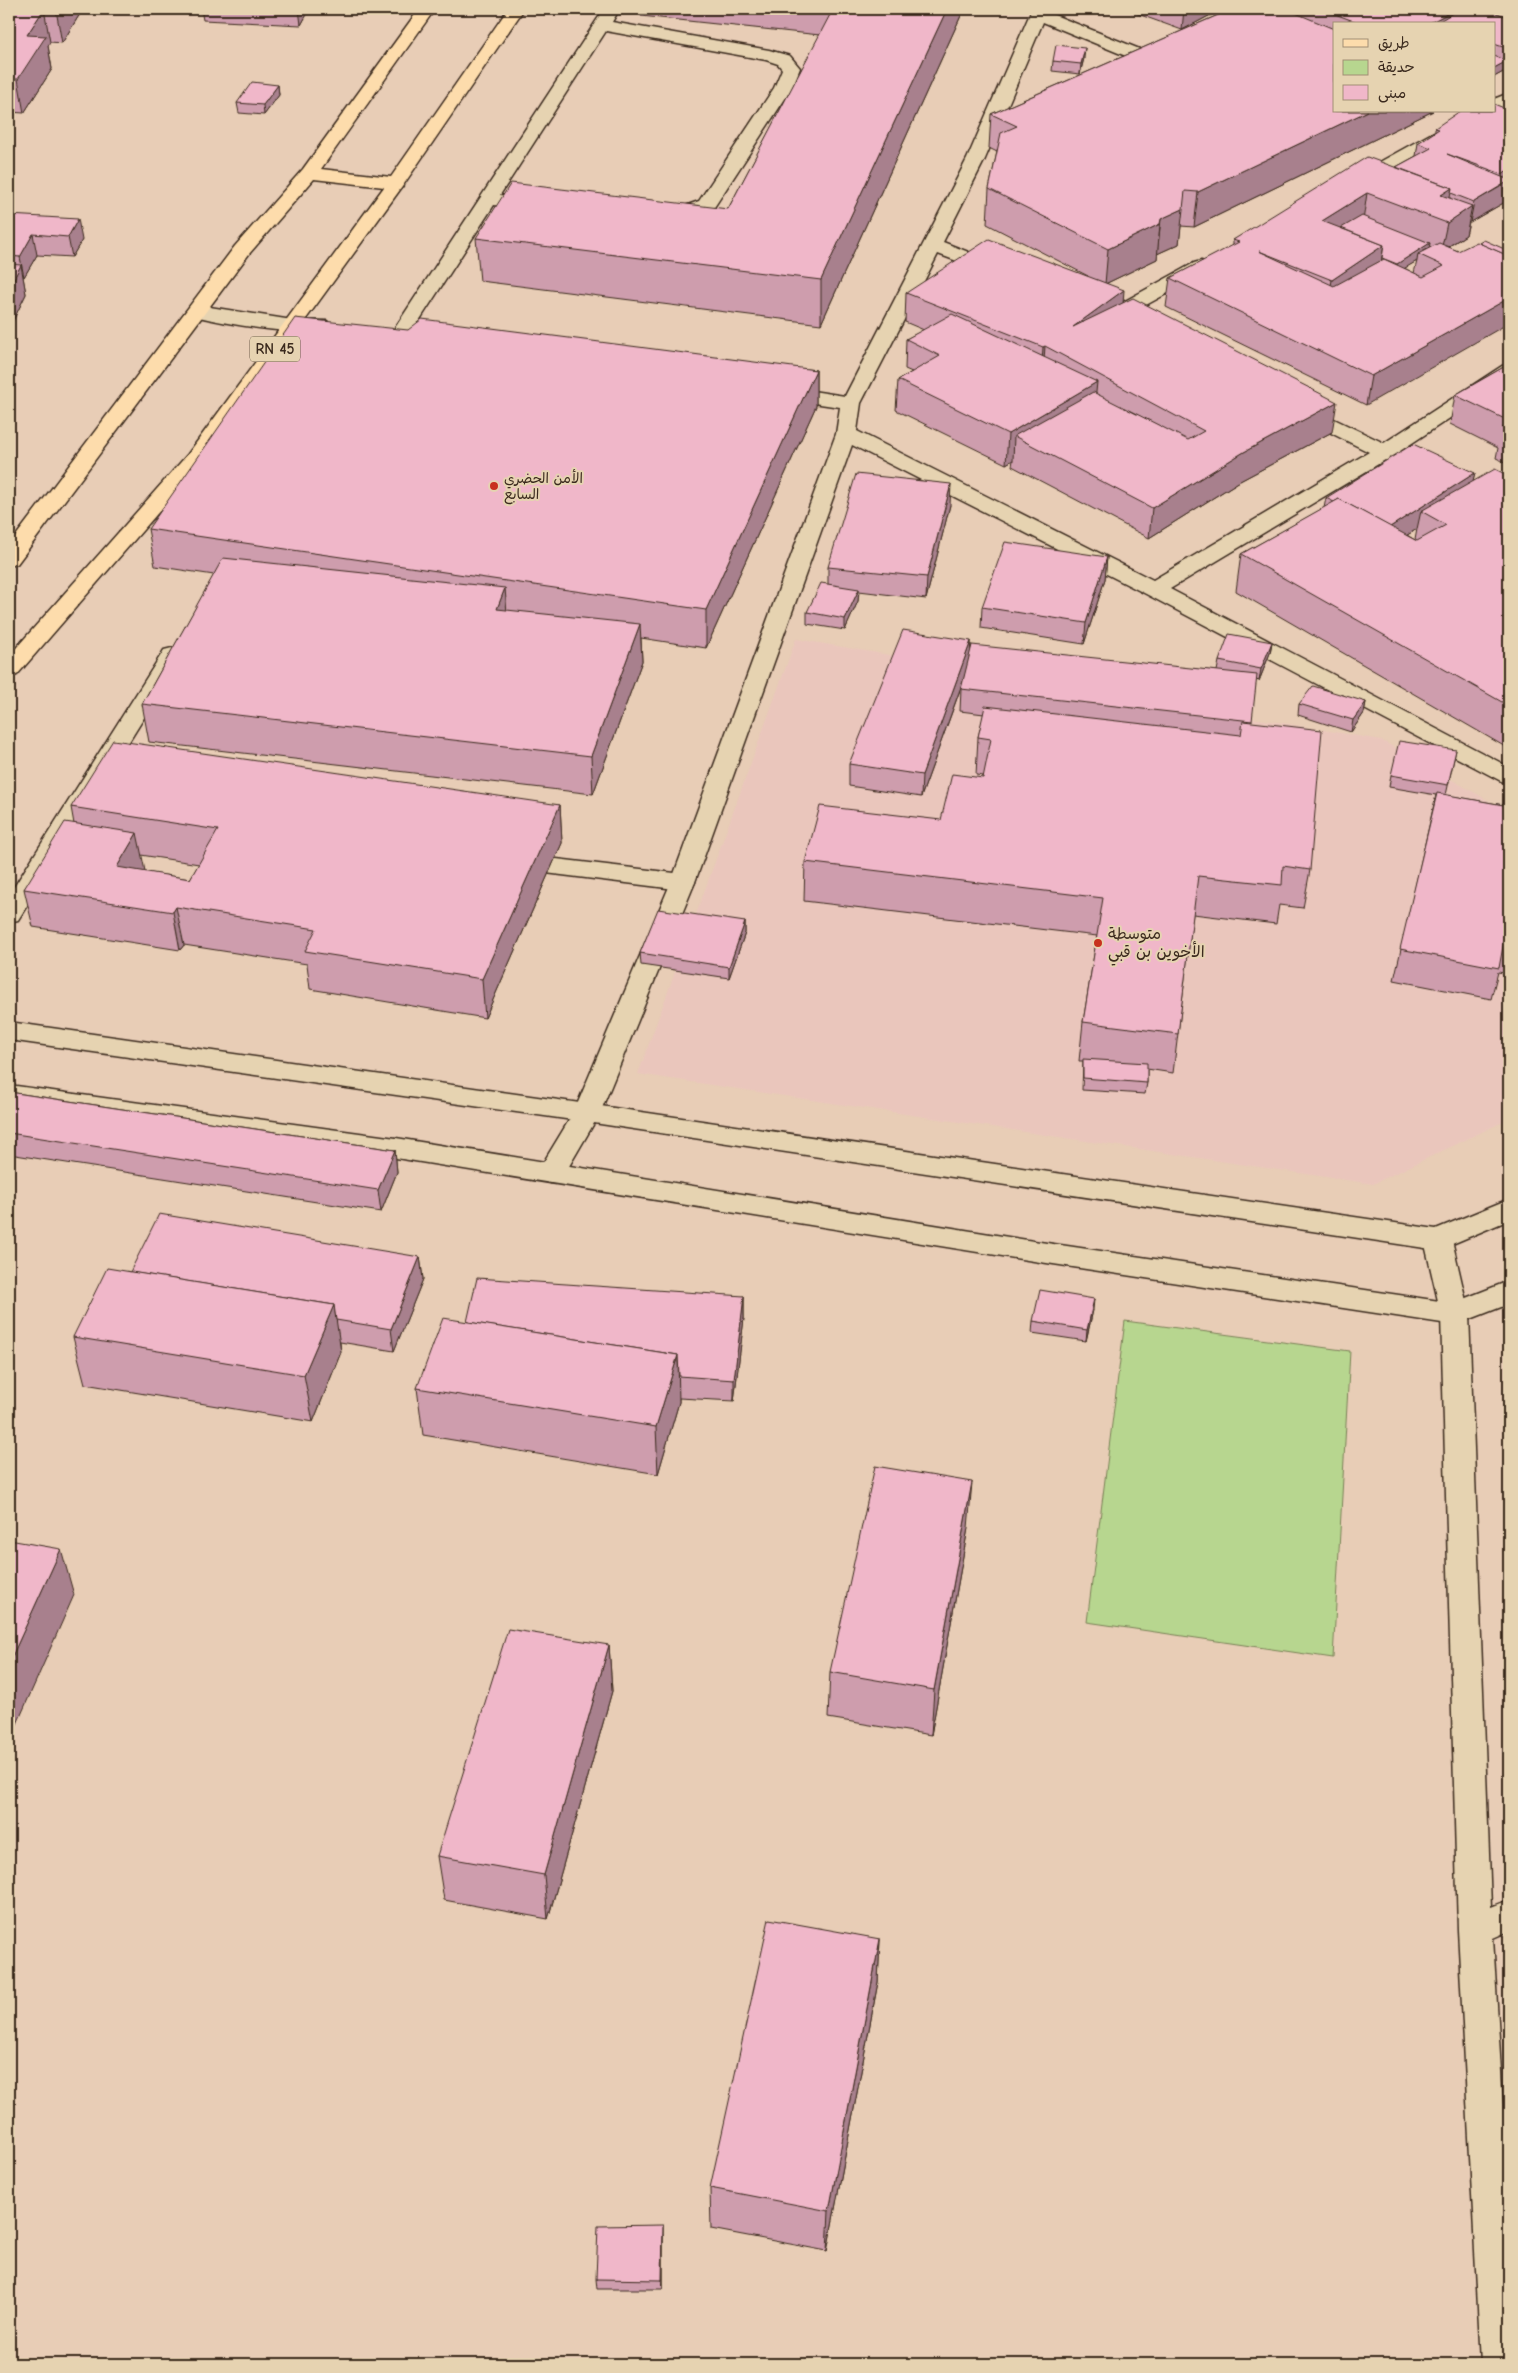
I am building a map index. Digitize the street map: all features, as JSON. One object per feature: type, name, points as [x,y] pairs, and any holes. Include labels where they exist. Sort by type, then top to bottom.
[{"type":"main road","points":[[9,559],[242,250],[309,173],[427,9]]},
{"type":"main road","name":"RN 45","points":[[9,670],[195,458],[396,183],[516,9]]},
{"type":"main road","points":[[309,173],[396,183]]},
{"type":"street","points":[[402,335],[612,9]]},
{"type":"street","points":[[551,1172],[587,1113],[683,882],[846,434],[850,403],[862,387],[976,159],[1039,11],[1168,66]]},
{"type":"street","points":[[602,24],[768,55],[784,60],[791,68],[783,88],[706,206],[671,218],[654,220]]},
{"type":"street","points":[[1150,74],[1184,57]]},
{"type":"street","points":[[1496,105],[1509,98]]},
{"type":"street","points":[[1454,112],[1477,116]]},
{"type":"street","points":[[1338,192],[1477,116]]},
{"type":"street","points":[[976,159],[1002,146]]},
{"type":"street","points":[[489,199],[557,207]]},
{"type":"street","points":[[933,245],[1014,277]]},
{"type":"street","points":[[1130,325],[1103,312],[1216,259]]},
{"type":"street","points":[[197,311],[292,326],[320,325],[338,327]]},
{"type":"street","points":[[1154,589],[1384,452],[1509,370]]},
{"type":"street","points":[[763,390],[850,403]]},
{"type":"street","points":[[1288,404],[1447,482]]},
{"type":"street","points":[[846,434],[1154,589],[1509,776]]},
{"type":"street","points":[[9,914],[183,638]]},
{"type":"street","points":[[488,858],[683,882]]},
{"type":"street","points":[[9,1031],[587,1113],[1438,1240],[1509,1209]]},
{"type":"street","points":[[9,1094],[98,1105],[551,1172],[1045,1252],[1455,1314],[1509,1292]]},
{"type":"street","points":[[1438,1240],[1455,1314],[1475,1930],[1500,2364]]},
{"type":"street","points":[[1475,1930],[1509,1915]]},
{"type":"shaded area","name":"متوسطة الأخوين بن قبي","points":[[796,639],[1381,740],[1509,812],[1509,1119],[1373,1184],[638,1074]]},
{"type":"green space","points":[[1125,1321],[1350,1351],[1333,1658],[1087,1622]]},
{"type":"building","points":[[9,9],[44,9],[27,35],[46,36],[18,79],[9,79]]},
{"type":"building","points":[[833,9],[947,9],[821,280],[476,238],[511,183],[728,209]]},
{"type":"building","points":[[1232,9],[1286,9],[1333,29],[1333,112],[1366,112],[1198,192],[1185,191],[1183,209],[1161,219],[1160,224],[1108,249],[989,189],[1001,133],[1017,126],[991,114]]},
{"type":"building","points":[[1321,9],[1456,9],[1432,22],[1357,22]]},
{"type":"building","points":[[1459,9],[1483,9],[1509,17],[1509,49],[1496,45],[1496,22],[1438,22]]},
{"type":"building","points":[[1056,45],[1085,48],[1081,64],[1053,61]]},
{"type":"building","points":[[1496,57],[1507,61],[1496,67]]},
{"type":"building","points":[[252,82],[278,85],[263,105],[237,103]]},
{"type":"building","points":[[1496,105],[1509,110],[1509,169],[1502,174],[1447,154],[1509,181],[1474,202],[1451,193],[1452,188],[1396,167],[1431,148],[1418,143],[1439,129],[1435,128],[1459,112],[1496,112]]},
{"type":"building","points":[[1367,157],[1452,188],[1441,195],[1472,206],[1447,223],[1367,193],[1322,221],[1384,245],[1332,280],[1259,251],[1334,286],[1384,259],[1423,277],[1444,266],[1418,254],[1439,243],[1458,251],[1477,242],[1509,256],[1509,298],[1371,376],[1170,278],[1239,242],[1233,240]]},
{"type":"building","points":[[9,215],[78,219],[68,237],[33,234],[20,257],[9,256]]},
{"type":"building","points":[[1362,216],[1430,243],[1397,264],[1382,258],[1384,245],[1341,228]]},
{"type":"building","points":[[989,239],[1124,290],[1073,327],[1133,298],[1337,402],[1244,452],[1152,508],[1014,436],[1093,392],[1188,440],[1204,431],[1045,346],[1043,347],[906,293]]},
{"type":"building","points":[[1484,240],[1509,251],[1509,256],[1479,243]]},
{"type":"building","points":[[9,264],[21,265],[9,288]]},
{"type":"building","points":[[952,314],[1097,382],[1008,434],[898,380],[940,356],[906,339]]},
{"type":"building","name":"الأمن الحضري السابع","points":[[295,318],[408,330],[422,319],[816,370],[706,610],[148,529]]},
{"type":"building","points":[[1509,364],[1509,421],[1455,395]]},
{"type":"building","points":[[1509,425],[1509,432],[1502,428]]},
{"type":"building","points":[[1413,444],[1475,473],[1390,527],[1339,499],[1334,502],[1326,498]]},
{"type":"building","points":[[1495,469],[1509,476],[1509,706],[1241,554],[1339,499],[1417,541],[1446,525],[1421,511]]},
{"type":"building","points":[[856,474],[951,484],[927,577],[828,567]]},
{"type":"building","points":[[1005,542],[1107,557],[1086,623],[982,607]]},
{"type":"building","points":[[223,558],[505,588],[497,609],[640,624],[591,756],[142,704]]},
{"type":"building","points":[[821,583],[859,589],[845,619],[807,612]]},
{"type":"building","points":[[903,630],[971,641],[922,775],[849,764]]},
{"type":"building","points":[[1229,634],[1272,642],[1261,669],[1219,661]]},
{"type":"building","points":[[972,645],[1257,675],[1252,721],[961,689]]},
{"type":"building","points":[[1313,686],[1366,702],[1353,720],[1299,704]]},
{"type":"building","points":[[985,706],[1241,735],[1243,721],[1322,730],[1310,870],[1283,866],[1282,885],[1198,876],[1178,1034],[1083,1022],[1103,898],[805,862],[820,806],[941,820],[952,774],[983,778],[991,739],[978,737]]},
{"type":"building","points":[[113,740],[560,805],[482,979],[305,951],[316,929],[176,907],[173,912],[24,889],[65,822],[137,833],[117,867],[190,879],[218,830],[71,807]]},
{"type":"building","points":[[1399,741],[1456,750],[1448,785],[1391,775]]},
{"type":"building","points":[[1437,793],[1509,806],[1509,942],[1504,941],[1499,968],[1400,949]]},
{"type":"building","points":[[658,909],[745,922],[729,967],[640,953]]},
{"type":"building","points":[[1083,1059],[1147,1063],[1147,1083],[1083,1078]]},
{"type":"building","points":[[9,1092],[395,1150],[378,1190],[9,1133]]},
{"type":"building","points":[[159,1214],[420,1257],[391,1329],[336,1320],[334,1305],[130,1272]]},
{"type":"building","points":[[107,1268],[334,1305],[304,1375],[73,1337]]},
{"type":"building","points":[[477,1278],[744,1296],[734,1380],[679,1376],[678,1355],[467,1322]]},
{"type":"building","points":[[1040,1290],[1094,1299],[1087,1330],[1033,1321]]},
{"type":"building","points":[[443,1318],[678,1355],[656,1427],[417,1388]]},
{"type":"building","points":[[875,1466],[972,1482],[934,1690],[830,1672]]},
{"type":"building","points":[[9,1540],[61,1549],[9,1663]]},
{"type":"building","points":[[508,1629],[609,1645],[544,1875],[437,1856]]},
{"type":"building","points":[[769,1919],[880,1939],[829,2211],[710,2188]]},
{"type":"building","points":[[663,2225],[662,2280],[596,2279],[598,2226]]},
{"type":"place","name":"الأمن الحضري السابع","points":[[494,486]]},
{"type":"place","name":"متوسطة الأخوين بن قبي","points":[[1098,943]]}]
